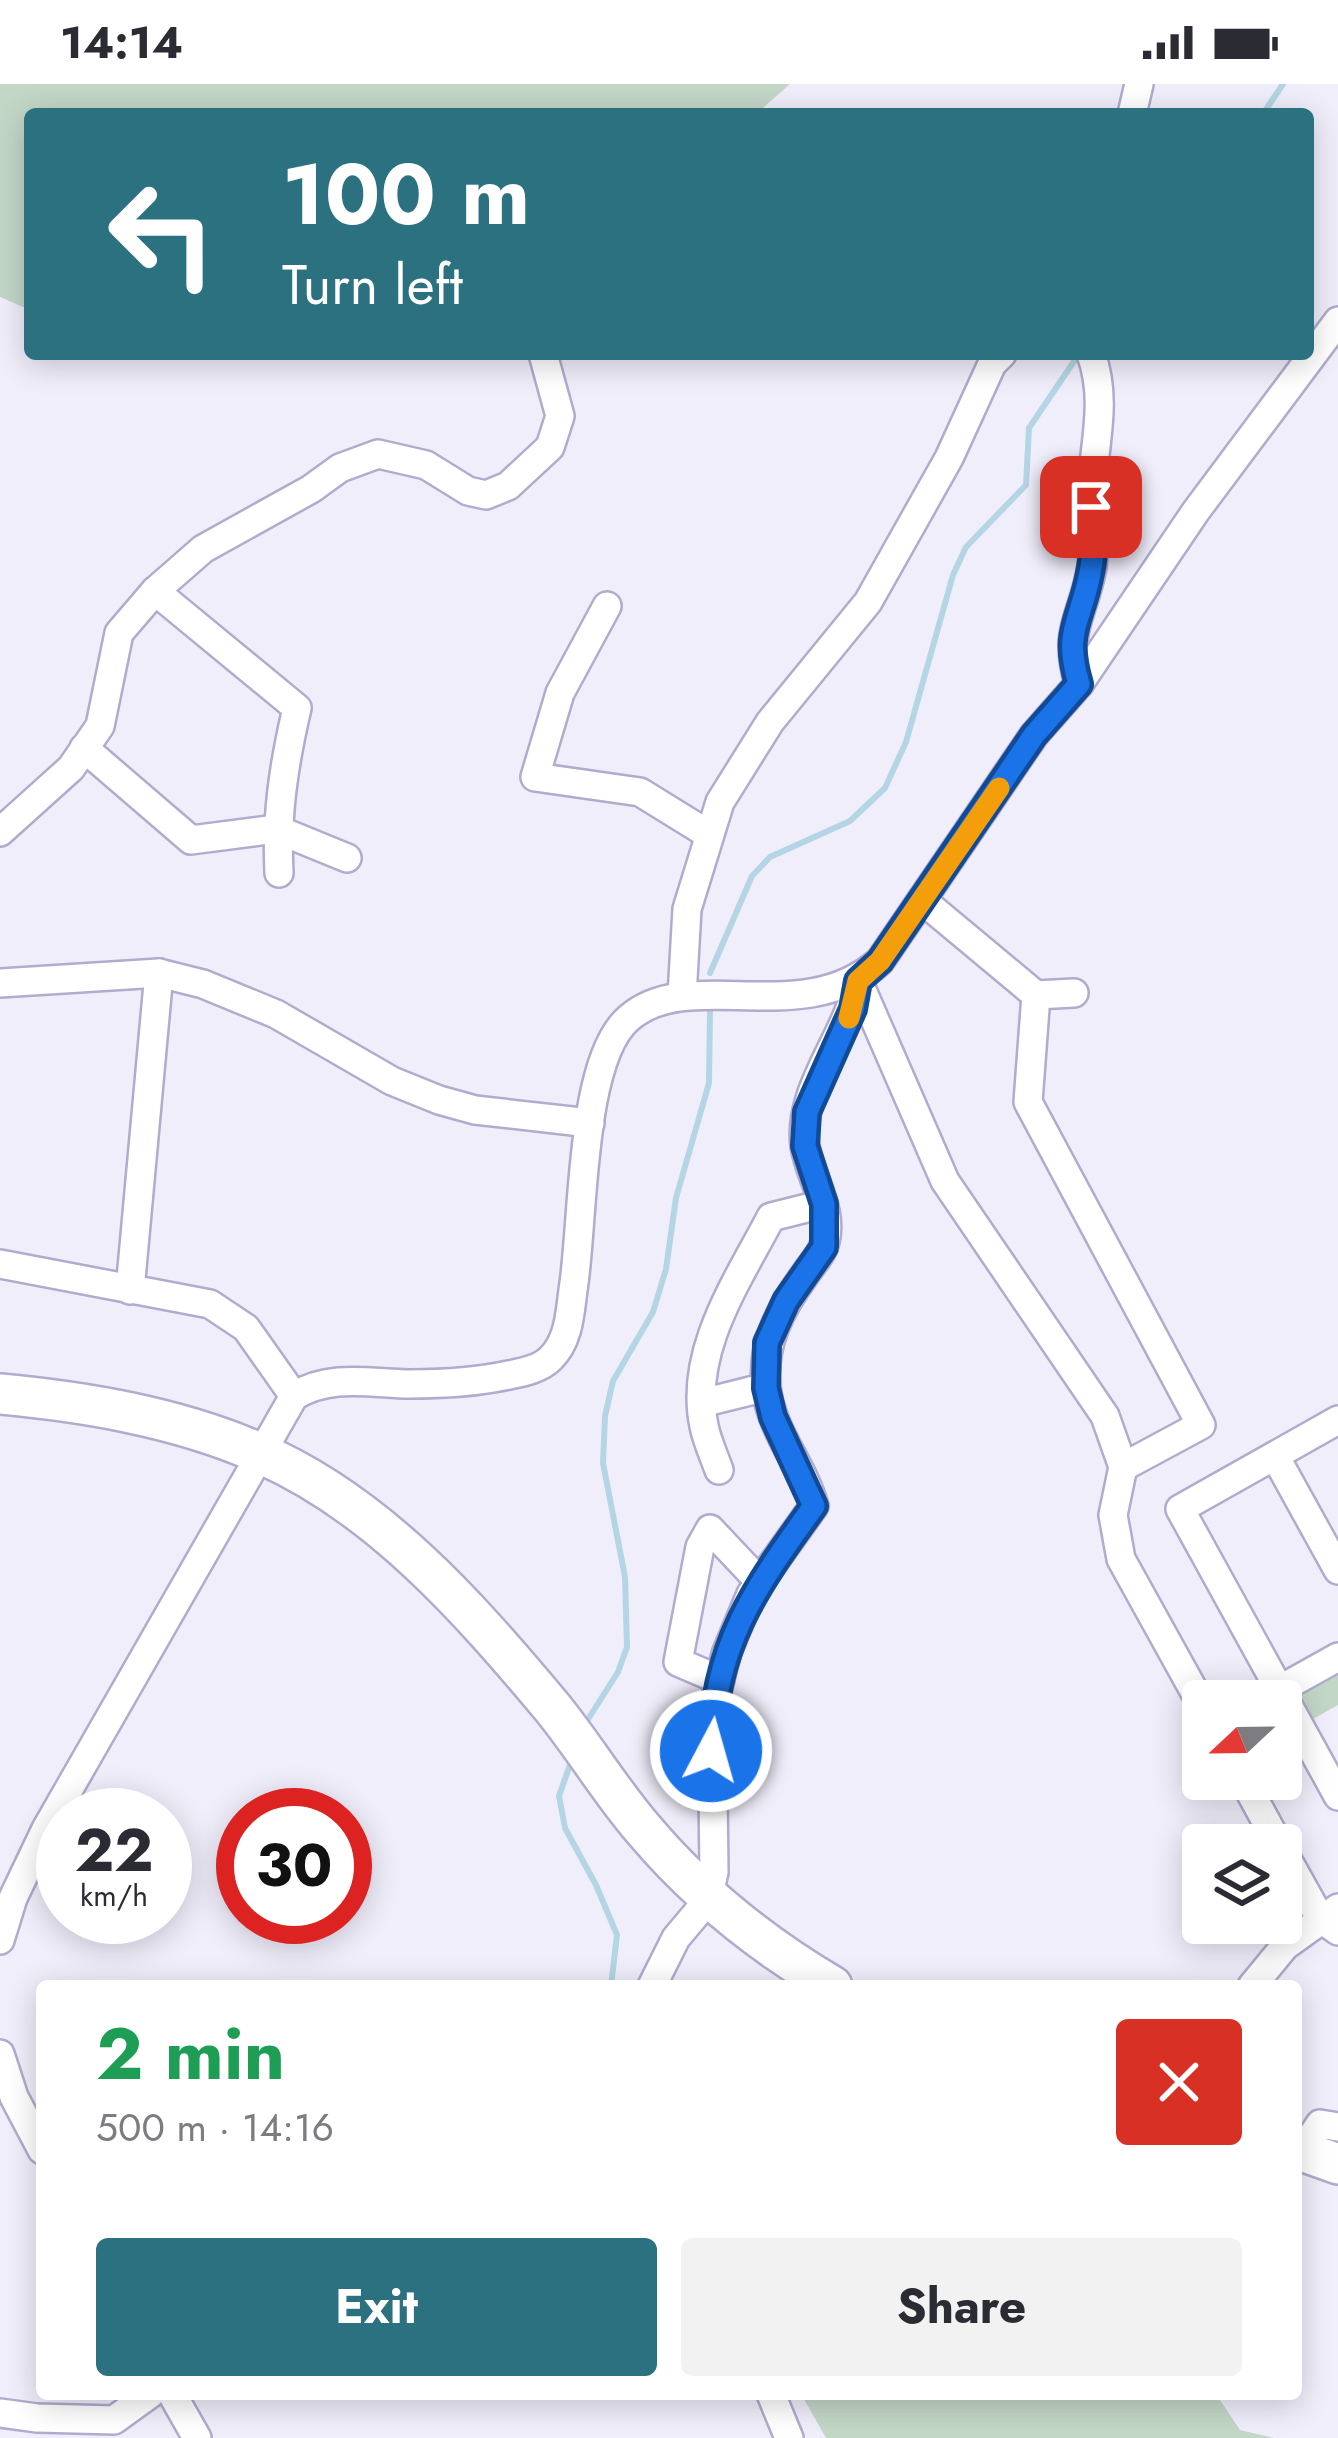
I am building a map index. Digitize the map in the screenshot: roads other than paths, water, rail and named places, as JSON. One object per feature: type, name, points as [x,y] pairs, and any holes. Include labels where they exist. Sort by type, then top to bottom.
[{"type":"highway","points":[[0,1394],[61,1399],[217,1437],[261,1454],[328,1492],[393,1539],[453,1594],[552,1708],[641,1827],[708,1900],[782,1957],[822,1980]]},
{"type":"street","points":[[1314,353],[1338,321]]},
{"type":"street","points":[[0,832],[71,768],[100,726],[119,633],[155,591],[203,549],[340,468],[378,454],[426,465],[468,491],[486,495],[508,486],[550,447],[560,416],[545,360]]},
{"type":"street","points":[[682,996],[686,909],[720,802],[770,722],[868,602],[949,458],[996,360]]},
{"type":"street","points":[[1079,684],[1071,633],[1094,550],[1091,507],[1102,390],[1093,360]]},
{"type":"street","points":[[0,1940],[6,1894],[294,1396],[334,1381],[487,1380],[533,1370],[551,1358],[566,1333],[581,1243],[590,1123],[599,1066],[611,1036],[650,1004],[682,996],[804,995],[858,981],[880,961],[1034,735],[1079,684],[1196,511],[1309,360]]},
{"type":"street","points":[[155,591],[297,708],[283,766],[276,829],[279,873]]},
{"type":"street","points":[[607,605],[560,693],[535,776],[640,792],[708,834]]},
{"type":"street","points":[[84,748],[191,840],[276,829],[346,858]]},
{"type":"street","points":[[922,900],[1036,995],[1074,994]]},
{"type":"street","points":[[0,983],[159,973],[203,984],[276,1014],[392,1081],[439,1100],[475,1110],[590,1123]]},
{"type":"street","points":[[130,1290],[159,973]]},
{"type":"street","points":[[655,1980],[676,1938],[708,1900],[716,1844],[710,1789],[712,1713],[726,1654],[760,1582],[814,1506],[773,1417],[766,1388],[767,1343],[786,1301],[824,1247],[824,1204],[805,1146],[807,1112],[853,1009],[858,981]]},
{"type":"street","points":[[858,981],[945,1181],[1105,1416],[1123,1467],[1113,1515],[1121,1559],[1188,1680]]},
{"type":"street","points":[[1036,995],[1028,1102],[1202,1425],[1123,1467]]},
{"type":"street","points":[[719,1470],[704,1426],[702,1403],[706,1356],[718,1318],[771,1216],[824,1204]]},
{"type":"street","points":[[0,1264],[210,1304],[247,1328],[294,1396]]},
{"type":"street","points":[[702,1403],[766,1388]]},
{"type":"street","points":[[1262,1680],[1180,1509],[1338,1420]]},
{"type":"street","points":[[1275,1456],[1338,1570]]},
{"type":"street","points":[[720,1680],[678,1662],[700,1547],[710,1529],[760,1582]]},
{"type":"street","points":[[1296,1680],[1338,1657]]},
{"type":"street","points":[[1302,1743],[1338,1796]]},
{"type":"street","points":[[1257,1980],[1285,1946],[1332,1919],[1302,1877]]},
{"type":"street","points":[[0,2054],[14,2097],[36,2139]]},
{"type":"street","points":[[1312,2155],[1314,2129],[1320,2124],[1338,2127]]},
{"type":"street","points":[[0,2413],[37,2419],[114,2420],[142,2400]]},
{"type":"street","points":[[175,2400],[197,2438]]},
{"type":"street","points":[[773,2400],[789,2438]]},
{"type":"waterway","points":[[1267,108],[1283,84]]},
{"type":"waterway","points":[[710,973],[752,876],[770,857],[850,821],[885,788],[906,742],[953,575],[966,547],[1026,485],[1029,428],[1075,360]]},
{"type":"waterway","points":[[585,1724],[618,1672],[627,1647],[625,1577],[603,1463],[605,1416],[613,1381],[653,1312],[666,1269],[676,1198],[709,1083],[710,1011]]},
{"type":"waterway","points":[[572,1759],[559,1796],[565,1828],[617,1935],[612,1980]]}]
